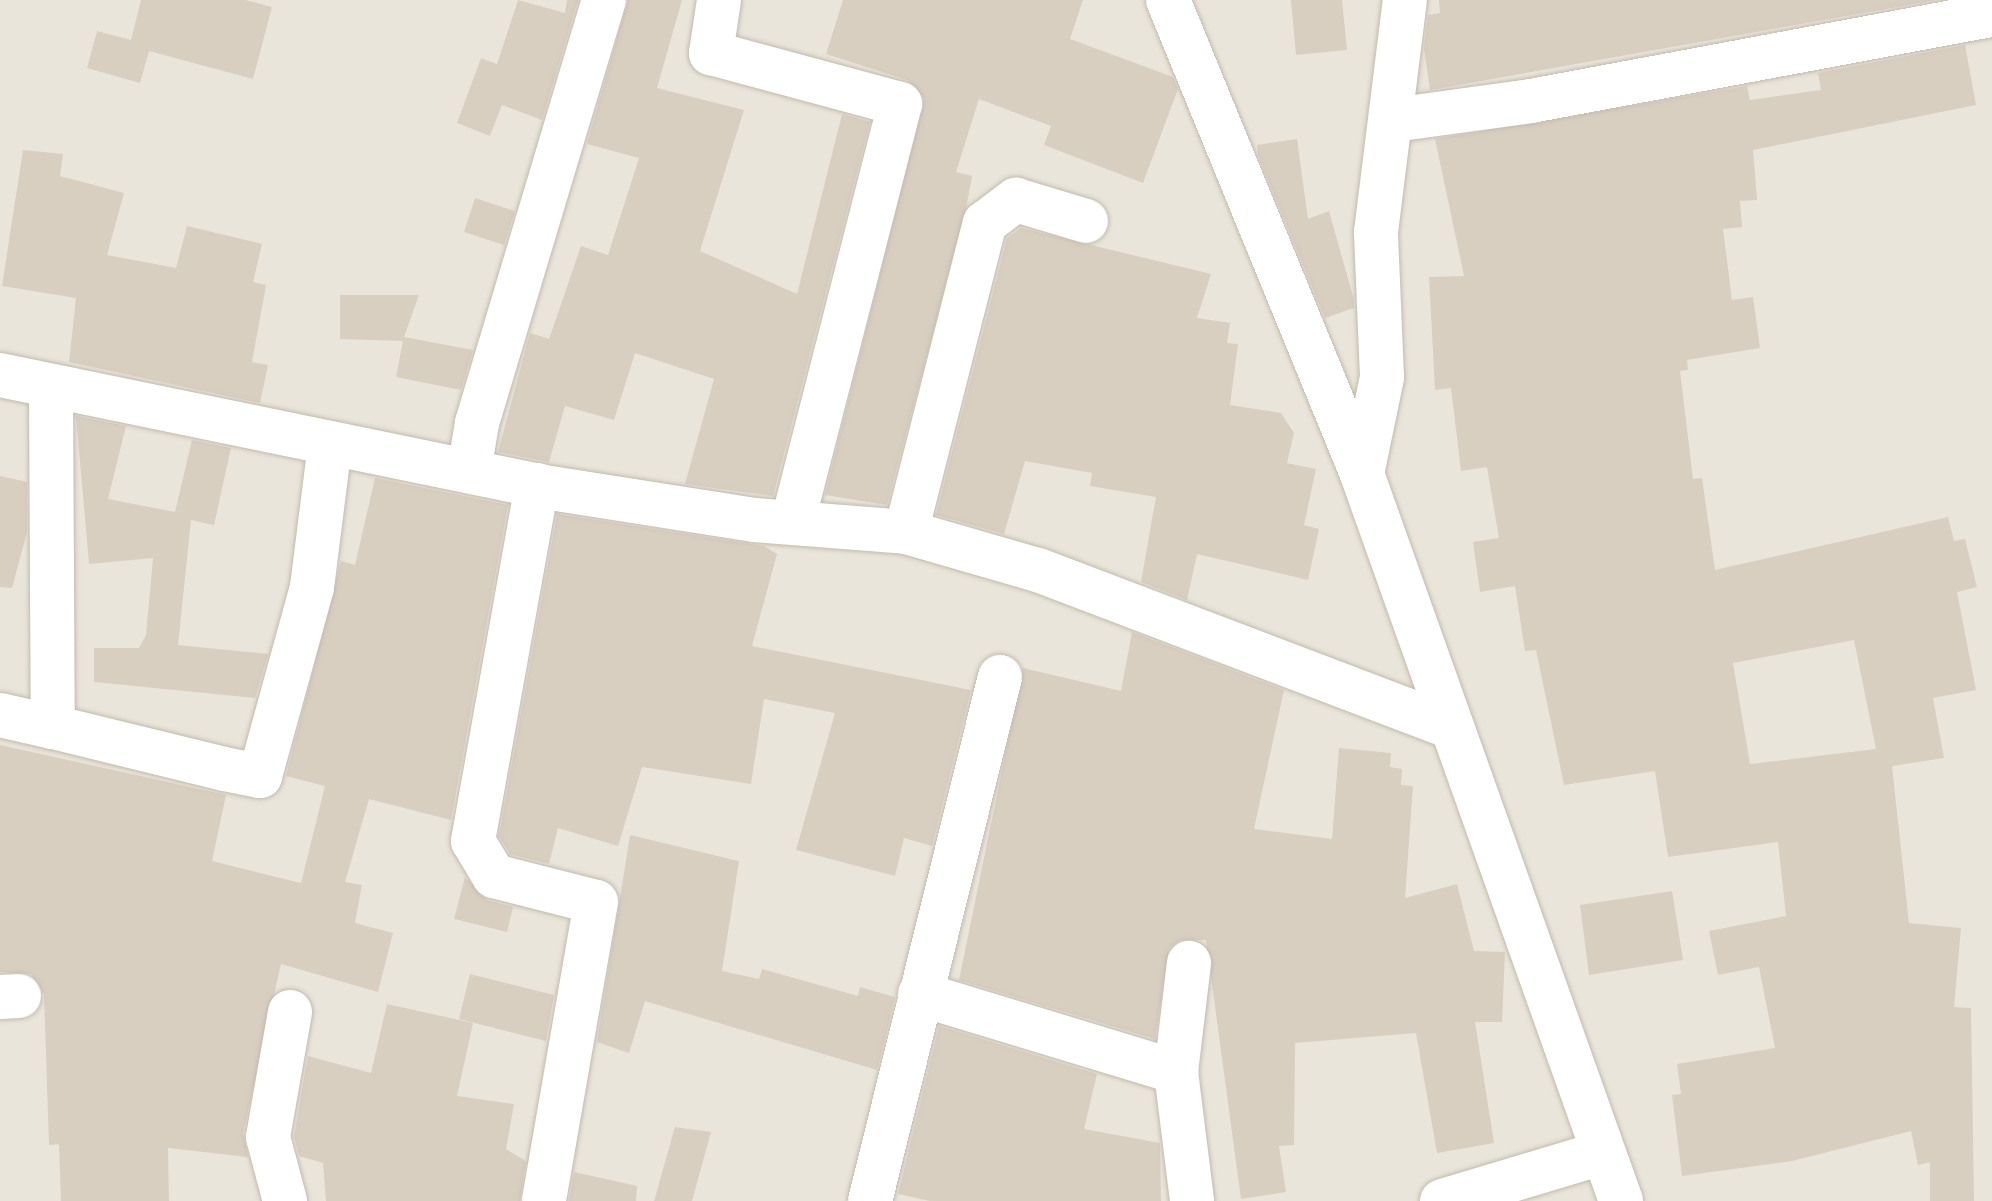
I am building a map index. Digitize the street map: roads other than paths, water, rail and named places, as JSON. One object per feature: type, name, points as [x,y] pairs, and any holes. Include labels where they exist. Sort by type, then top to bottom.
[{"type":"street","points":[[469,471],[477,423],[604,0]]},
{"type":"street","points":[[719,0],[711,53],[900,104],[793,521]]},
{"type":"street","points":[[1168,0],[1362,474],[1449,726],[1621,1201]]},
{"type":"street","points":[[1362,474],[1382,377],[1376,232],[1393,120],[1405,0]]},
{"type":"street","points":[[1393,120],[1531,101],[1992,15]]},
{"type":"street","points":[[906,532],[985,223],[1016,200],[1086,221]]},
{"type":"street","points":[[0,375],[537,485],[793,521],[906,532],[1038,570],[1449,726]]},
{"type":"street","points":[[51,387],[53,727]]},
{"type":"street","points":[[0,715],[260,776],[312,587],[330,445]]},
{"type":"street","points":[[537,485],[473,841],[494,876],[596,902],[544,1201]]},
{"type":"street","points":[[870,1201],[1000,677]]},
{"type":"street","points":[[1189,963],[1176,1072],[1192,1201]]},
{"type":"street","points":[[920,994],[1176,1072]]},
{"type":"street","points":[[285,1201],[268,1137],[290,1012]]},
{"type":"street","points":[[1442,1201],[1602,1153]]}]
